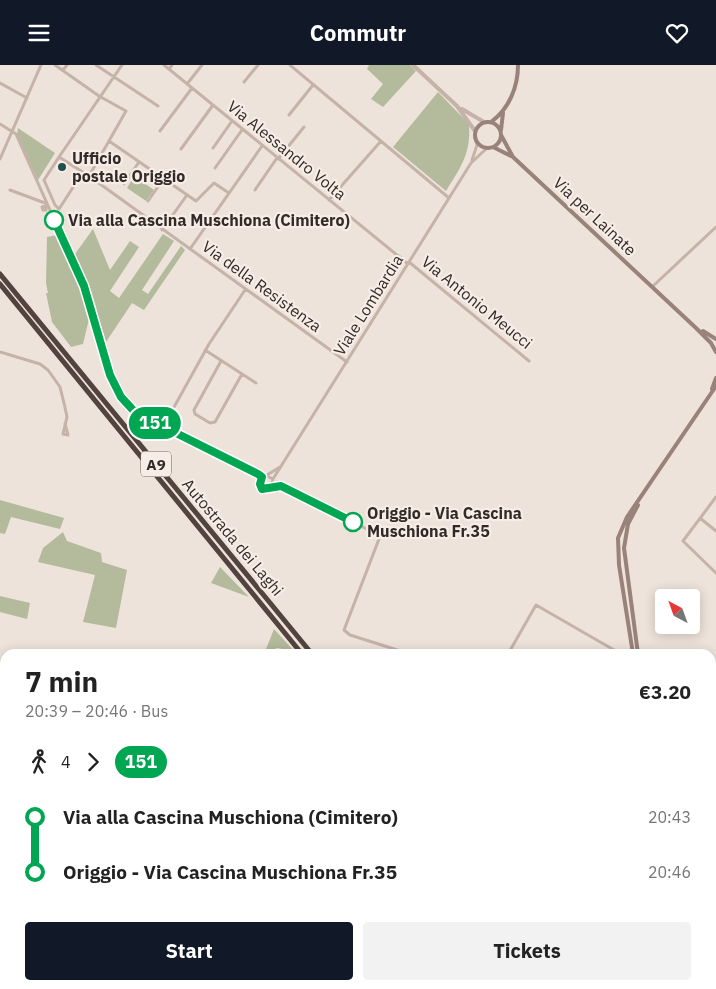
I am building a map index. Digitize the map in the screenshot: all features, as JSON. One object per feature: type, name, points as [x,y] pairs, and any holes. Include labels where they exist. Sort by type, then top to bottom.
[{"type":"highway","name":"Autostrada dei Laghi","points":[[0,274],[308,649]]},
{"type":"highway","name":"Autostrada dei Laghi","points":[[0,284],[298,649]]},
{"type":"main road","points":[[501,133],[497,125],[491,122],[484,122],[475,131],[475,138],[480,145],[487,148],[492,147],[498,142],[501,133],[504,111],[513,93],[518,65]]},
{"type":"main road","points":[[491,122],[504,111]]},
{"type":"main road","name":"Via per Lainate","points":[[501,133],[513,157]]},
{"type":"main road","name":"Via per Lainate","points":[[492,147],[513,157],[696,328]]},
{"type":"main road","points":[[696,328],[716,339]]},
{"type":"main road","points":[[696,328],[711,343],[716,352]]},
{"type":"main road","points":[[710,393],[716,379]]},
{"type":"main road","points":[[632,649],[619,565],[618,539],[626,517],[716,386]]},
{"type":"main road","points":[[637,649],[624,541],[630,518],[660,468]]},
{"type":"street","points":[[55,65],[99,96],[126,111],[89,176]]},
{"type":"street","points":[[63,70],[67,65]]},
{"type":"street","points":[[96,65],[158,106]]},
{"type":"street","points":[[83,172],[59,209],[55,205],[44,180],[99,96],[122,65]]},
{"type":"street","name":"Via Alessandro Volta","points":[[164,65],[408,263]]},
{"type":"street","points":[[169,69],[172,65]]},
{"type":"street","points":[[187,84],[202,65]]},
{"type":"street","points":[[244,82],[258,65]]},
{"type":"street","points":[[290,65],[449,198]]},
{"type":"street","points":[[413,65],[457,106],[475,131]]},
{"type":"street","points":[[0,159],[40,66]]},
{"type":"street","points":[[0,83],[27,98]]},
{"type":"street","points":[[289,115],[313,85]]},
{"type":"street","points":[[160,131],[192,88]]},
{"type":"street","points":[[181,149],[213,105]]},
{"type":"street","points":[[457,106],[484,122]]},
{"type":"street","points":[[213,147],[232,121]]},
{"type":"street","points":[[0,124],[13,131],[88,296],[114,386],[133,410],[163,427],[265,476],[278,486],[375,532],[379,536],[344,630],[350,635],[394,649]]},
{"type":"street","points":[[255,190],[304,127]]},
{"type":"street","points":[[215,168],[242,130]]},
{"type":"street","name":"Viale Lombardia","points":[[271,487],[471,163],[477,145],[475,138]]},
{"type":"street","points":[[109,141],[197,201],[214,183],[229,193]]},
{"type":"street","points":[[329,200],[381,141]]},
{"type":"street","points":[[190,249],[262,146]]},
{"type":"street","name":"Viale Lombardia","points":[[471,163],[487,148]]},
{"type":"street","name":"Via della Resistenza","points":[[59,157],[89,176],[347,362]]},
{"type":"street","points":[[124,184],[139,162]]},
{"type":"street","points":[[148,201],[164,178]]},
{"type":"street","points":[[10,190],[46,206]]},
{"type":"street","points":[[162,230],[187,195]]},
{"type":"street","points":[[652,287],[716,227]]},
{"type":"street","name":"Via Antonio Meucci","points":[[408,263],[529,361]]},
{"type":"street","points":[[163,427],[205,350],[246,290]]},
{"type":"street","points":[[205,350],[256,383]]},
{"type":"street","points":[[0,352],[40,364],[48,370],[60,387],[67,417],[65,424]]},
{"type":"street","points":[[221,361],[194,410],[195,414],[210,423],[215,422],[242,375]]},
{"type":"street","points":[[278,486],[265,489],[260,487],[265,476],[278,469],[286,461]]},
{"type":"street","points":[[716,497],[684,541],[716,573]]},
{"type":"street","points":[[700,518],[716,531]]},
{"type":"street","points":[[511,649],[536,605],[612,649]]},
{"type":"green space","points":[[369,65],[410,65],[416,71],[383,107],[371,99],[383,84],[367,69]]},
{"type":"green space","points":[[438,92],[469,124],[467,152],[446,191],[393,147]]},
{"type":"green space","points":[[18,128],[55,153],[38,180],[17,134]]},
{"type":"green space","points":[[134,176],[154,190],[146,201],[127,188]]},
{"type":"green space","points":[[93,229],[110,270],[130,241],[139,247],[110,291],[119,298],[163,234],[174,241],[142,290],[148,294],[181,246],[185,250],[144,310],[132,303],[106,342],[91,291],[75,254]]},
{"type":"green space","points":[[58,235],[77,276],[79,286],[82,286],[90,315],[83,344],[71,347],[52,322],[46,293],[48,293],[46,283],[47,237]]},
{"type":"green space","points":[[0,500],[64,518],[60,529],[11,517],[5,534],[0,533]]},
{"type":"green space","points":[[63,532],[67,541],[101,553],[102,562],[127,570],[116,628],[83,622],[95,575],[38,562],[43,548]]},
{"type":"green space","points":[[220,567],[249,597],[211,583]]},
{"type":"green space","points":[[0,596],[30,603],[27,619],[0,612]]},
{"type":"green space","points":[[274,629],[292,649],[277,648],[266,649]]},
{"type":"bus line","name":"151","points":[[54,220],[88,296],[112,381],[116,391],[127,404],[148,419],[258,474],[262,477],[260,482],[262,489],[281,486],[353,522]]},
{"type":"place","name":"Ufficio postale Origgio","points":[[62,167]]},
{"type":"place","name":"Via alla Cascina Muschiona (Cimitero)","points":[[54,220]]},
{"type":"place","name":"Origgio - Via Cascina Muschiona Fr.35","points":[[353,522]]}]
